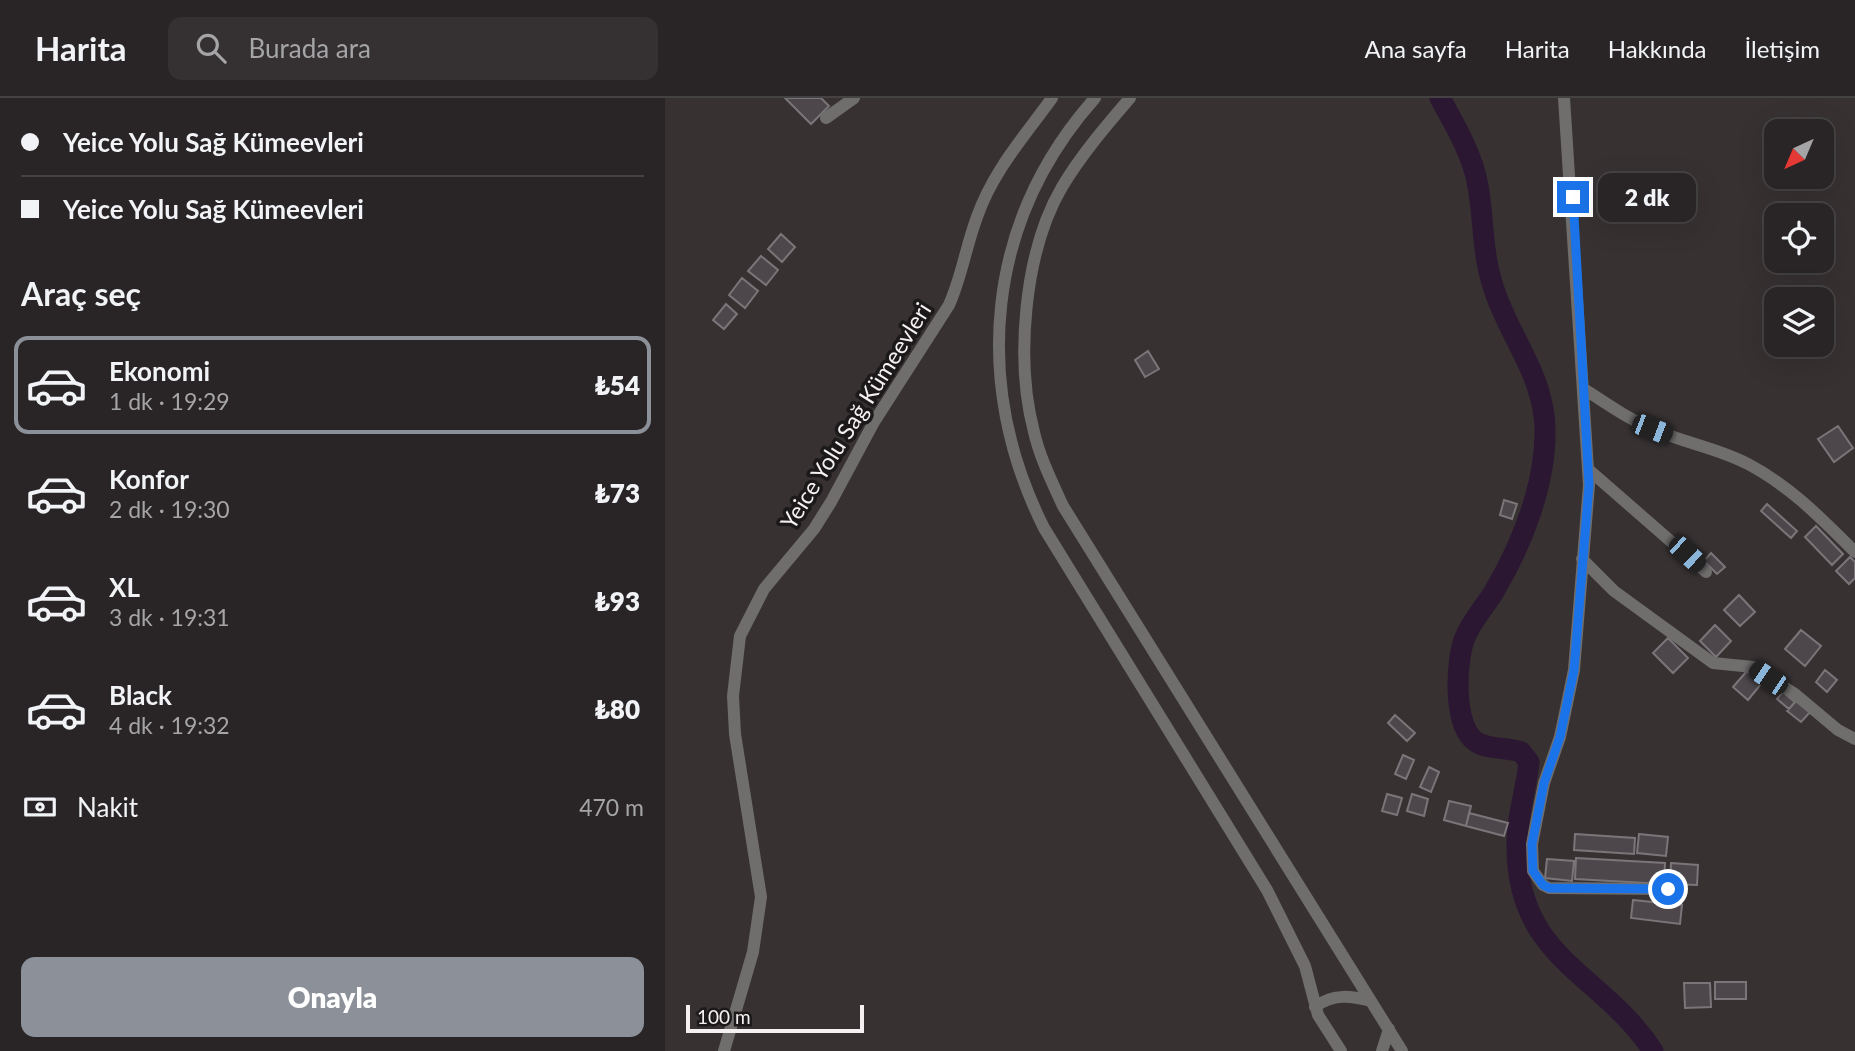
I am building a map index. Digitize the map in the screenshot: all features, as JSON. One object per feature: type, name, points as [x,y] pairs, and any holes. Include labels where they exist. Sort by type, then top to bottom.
[{"type":"street","points":[[826,118],[854,98]]},
{"type":"street","name":"Yeice Yolu Sağ Kümeevleri","points":[[724,1051],[753,952],[761,897],[735,734],[733,696],[740,636],[752,608],[814,530],[874,422],[949,305],[958,286],[977,216],[989,190],[1006,157],[1052,98]]},
{"type":"street","points":[[1094,98],[1049,160],[1020,218],[1010,252],[1002,290],[998,347],[1002,394],[1012,443],[1029,497],[1044,528],[1267,890],[1305,966],[1315,1007],[1341,1051]]},
{"type":"street","points":[[1130,98],[1062,187],[1039,246],[1029,295],[1024,355],[1034,432],[1063,506],[1402,1051]]},
{"type":"street","points":[[1564,98],[1589,470],[1574,670],[1560,737],[1549,762],[1538,807],[1531,858],[1533,871],[1543,885],[1555,889],[1668,889]]},
{"type":"street","points":[[1584,389],[1624,415],[1652,429],[1730,456],[1767,475],[1804,502],[1855,552]]},
{"type":"street","points":[[1589,470],[1706,572]]},
{"type":"street","points":[[1582,559],[1614,591],[1713,663],[1753,667],[1795,694],[1838,730],[1855,739]]},
{"type":"street","points":[[1315,1007],[1325,1000],[1342,996],[1371,1001]]},
{"type":"street","points":[[1382,1051],[1389,1029]]},
{"type":"building","points":[[785,98],[821,98],[829,106],[811,124]]},
{"type":"building","points":[[781,234],[795,247],[782,262],[768,249]]},
{"type":"building","points":[[761,256],[778,270],[766,285],[748,271]]},
{"type":"building","points":[[742,278],[758,291],[745,308],[729,295]]},
{"type":"building","points":[[726,304],[737,314],[724,329],[713,320]]},
{"type":"building","points":[[1148,351],[1159,369],[1145,377],[1135,360]]},
{"type":"building","points":[[1838,426],[1853,448],[1834,462],[1818,439]]},
{"type":"building","points":[[1504,500],[1517,504],[1512,519],[1500,515]]},
{"type":"building","points":[[1767,504],[1797,531],[1791,538],[1761,511]]},
{"type":"building","points":[[1816,526],[1843,554],[1832,565],[1805,537]]},
{"type":"building","points":[[1711,553],[1725,567],[1717,574],[1704,561]]},
{"type":"building","points":[[1850,557],[1855,562],[1855,578],[1849,584],[1836,571]]},
{"type":"building","points":[[1739,595],[1755,612],[1740,626],[1724,610]]},
{"type":"building","points":[[1715,625],[1731,641],[1716,657],[1700,641]]},
{"type":"building","points":[[1801,630],[1821,646],[1805,666],[1785,649]]},
{"type":"building","points":[[1668,638],[1688,658],[1673,673],[1653,653]]},
{"type":"building","points":[[1825,670],[1837,680],[1827,692],[1816,682]]},
{"type":"building","points":[[1747,671],[1761,684],[1748,700],[1733,687]]},
{"type":"building","points":[[1783,692],[1795,702],[1789,709],[1777,699]]},
{"type":"building","points":[[1797,700],[1811,711],[1801,722],[1787,711]]},
{"type":"building","points":[[1395,715],[1415,733],[1407,741],[1388,723]]},
{"type":"building","points":[[1403,755],[1414,760],[1406,779],[1395,774]]},
{"type":"building","points":[[1429,767],[1439,772],[1431,792],[1420,787]]},
{"type":"building","points":[[1387,794],[1402,798],[1397,815],[1382,811]]},
{"type":"building","points":[[1412,794],[1428,799],[1424,816],[1407,811]]},
{"type":"building","points":[[1449,801],[1471,806],[1466,826],[1444,820]]},
{"type":"building","points":[[1469,813],[1508,823],[1504,836],[1466,826]]},
{"type":"building","points":[[1575,834],[1635,838],[1634,854],[1574,850]]},
{"type":"building","points":[[1639,834],[1668,837],[1666,856],[1637,853]]},
{"type":"building","points":[[1576,858],[1665,863],[1664,884],[1575,879]]},
{"type":"building","points":[[1547,859],[1574,861],[1572,881],[1545,878]]},
{"type":"building","points":[[1671,863],[1698,865],[1697,885],[1670,884]]},
{"type":"building","points":[[1633,900],[1682,905],[1680,924],[1631,918]]},
{"type":"building","points":[[1715,982],[1746,982],[1746,999],[1715,999]]},
{"type":"building","points":[[1684,983],[1710,983],[1711,1007],[1685,1008]]},
{"type":"waterway","points":[[1440,98],[1472,163],[1478,186],[1489,273],[1499,304],[1539,390],[1545,429],[1541,471],[1531,513],[1505,572],[1470,627],[1461,650],[1458,693],[1463,722],[1475,741],[1485,746],[1521,752],[1529,762],[1517,848],[1521,886],[1531,916],[1547,941],[1632,1024],[1653,1051]]},
{"type":"route","points":[[1573,197],[1590,457],[1589,485],[1574,670],[1560,737],[1549,762],[1538,807],[1531,858],[1537,878],[1549,888],[1668,889]]}]
